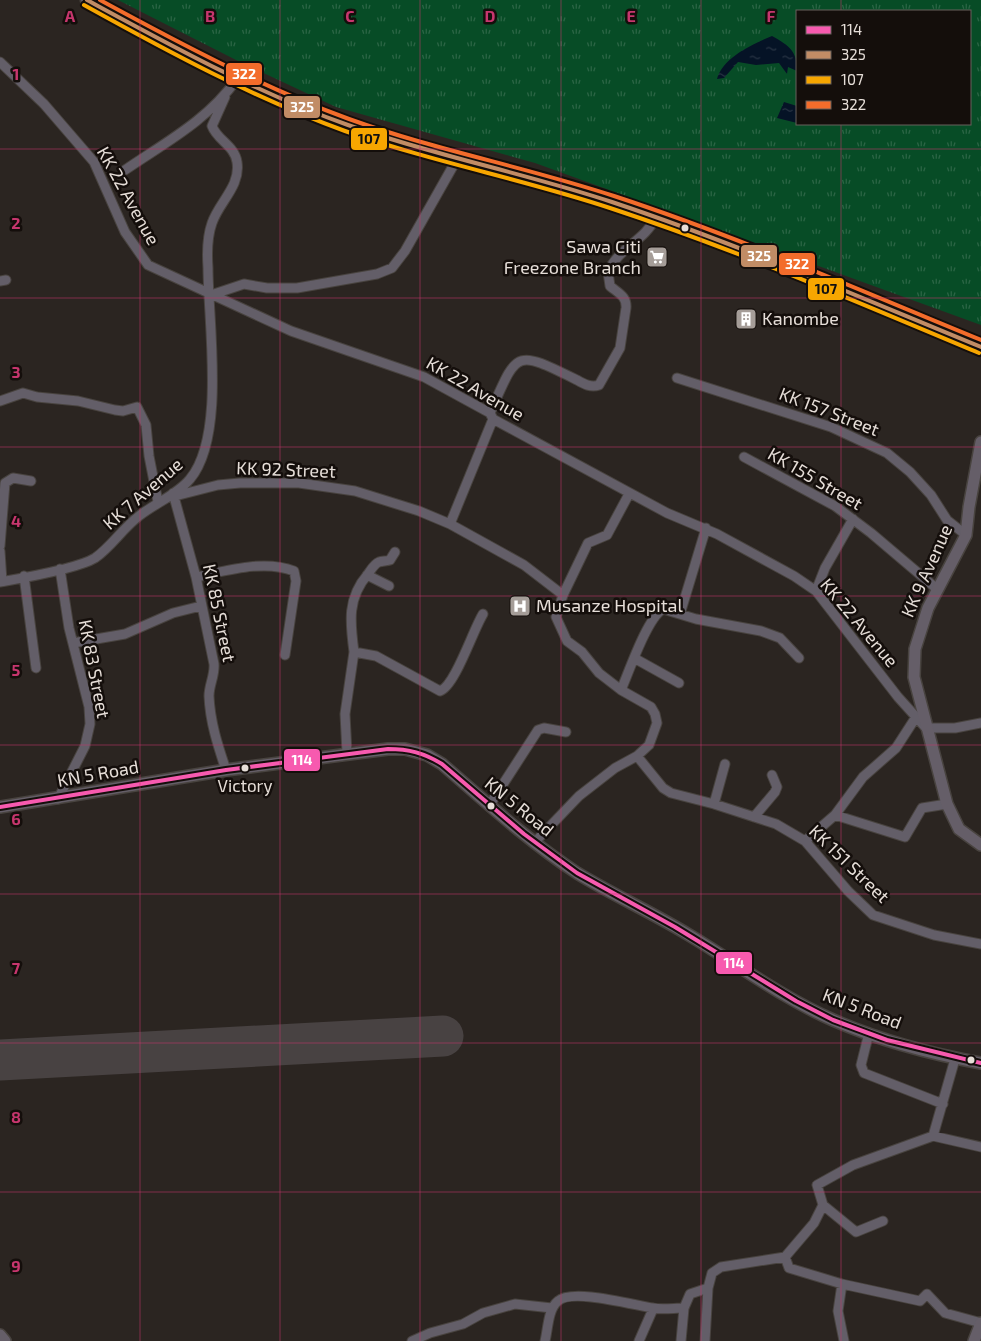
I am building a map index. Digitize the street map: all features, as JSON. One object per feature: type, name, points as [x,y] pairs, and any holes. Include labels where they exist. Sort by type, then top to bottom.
[{"type":"highway","points":[[87,0],[237,80],[280,99],[348,125],[457,159],[610,201],[656,217],[887,307],[981,347]]},
{"type":"main road","name":"KK 9 Avenue","points":[[981,442],[966,535],[938,589],[922,626],[913,663],[914,677],[926,728],[947,804],[959,829],[981,845]]},
{"type":"main road","name":"KN 5 Road","points":[[0,807],[226,770],[347,753],[405,749],[427,754],[442,764],[489,806],[534,842],[578,873],[680,929],[788,995],[832,1019],[869,1033],[955,1059],[981,1064]]},
{"type":"main road","points":[[974,1341],[981,1323]]},
{"type":"main road","points":[[0,1335],[5,1341]]},
{"type":"street","name":"KK 22 Avenue","points":[[0,62],[44,104],[94,162],[125,232],[148,265],[291,331],[424,377],[593,471],[629,494],[667,513],[706,528],[788,572],[816,592],[926,728]]},
{"type":"street","points":[[126,170],[208,114],[225,97],[237,80]]},
{"type":"street","name":"KK 7 Avenue","points":[[1,581],[85,562],[95,558],[122,531],[158,502],[174,494],[190,480],[199,465],[209,432],[212,294],[208,262],[212,223],[237,179],[236,156],[212,126],[225,97]]},
{"type":"street","points":[[212,294],[244,284],[267,288],[290,288],[369,276],[392,268],[404,251],[457,159]]},
{"type":"street","points":[[450,524],[508,372],[515,363],[530,359],[547,365],[588,386],[599,385],[620,348],[627,301],[610,286],[608,272],[618,254],[648,233],[656,217]]},
{"type":"street","name":"KK 157 Street","points":[[677,378],[831,427],[880,450],[910,472],[931,496],[947,520],[966,535]]},
{"type":"street","points":[[0,401],[23,393],[37,397],[78,401],[123,411],[137,407],[146,425],[149,456],[158,502]]},
{"type":"street","name":"KK 155 Street","points":[[744,457],[835,506],[938,589]]},
{"type":"street","points":[[0,546],[5,483],[13,478],[30,481]]},
{"type":"street","name":"KK 92 Street","points":[[174,494],[218,484],[316,484],[354,491],[419,511],[450,524],[524,565],[563,595]]},
{"type":"street","name":"KK 85 Street","points":[[174,494],[196,577],[214,664],[214,674],[209,693],[211,715],[226,770]]},
{"type":"street","points":[[534,842],[579,796],[609,772],[637,756],[649,745],[655,733],[656,714],[644,701],[621,690],[599,674],[582,652],[567,641],[557,623],[556,617],[563,595],[588,543],[607,535],[629,494]]},
{"type":"street","points":[[816,592],[825,568],[853,519]]},
{"type":"street","points":[[680,614],[706,528]]},
{"type":"street","points":[[0,551],[1,581]]},
{"type":"street","points":[[347,753],[345,714],[354,652],[350,610],[356,590],[367,575],[377,564],[390,560],[395,552]]},
{"type":"street","points":[[196,577],[244,567],[266,566],[294,571],[296,581],[285,655]]},
{"type":"street","name":"KK 83 Street","points":[[58,799],[85,746],[90,724],[89,707],[73,643],[60,568]]},
{"type":"street","points":[[367,575],[389,586]]},
{"type":"street","points":[[24,576],[36,668]]},
{"type":"street","points":[[73,643],[125,634],[168,615],[201,606]]},
{"type":"street","points":[[621,690],[634,658],[658,612],[668,610],[696,620],[762,631],[780,638],[799,658]]},
{"type":"street","points":[[354,652],[376,656],[440,691],[448,686],[462,660],[472,633],[483,614]]},
{"type":"street","points":[[634,658],[679,683]]},
{"type":"street","points":[[805,841],[835,815],[863,777],[896,748],[916,717]]},
{"type":"street","points":[[926,728],[956,728],[981,723]]},
{"type":"street","points":[[489,806],[538,730],[544,728],[566,732]]},
{"type":"street","name":"KK 151 Street","points":[[637,756],[663,788],[671,793],[714,804],[776,824],[805,841],[848,891],[873,915],[934,935],[981,944]]},
{"type":"street","points":[[714,804],[725,764]]},
{"type":"street","points":[[754,817],[775,792],[777,787],[772,775]]},
{"type":"street","points":[[835,815],[901,838],[905,837],[914,825],[922,808],[947,804]]},
{"type":"street","points":[[869,1033],[861,1065],[864,1073],[943,1104]]},
{"type":"street","points":[[932,1136],[955,1059]]},
{"type":"street","points":[[883,1221],[856,1232],[823,1205],[817,1185],[853,1165],[932,1136],[981,1147]]},
{"type":"street","points":[[706,1341],[708,1288],[712,1273],[721,1267],[785,1257],[814,1223],[823,1205]]},
{"type":"street","points":[[785,1257],[789,1268],[842,1284],[920,1301],[927,1294],[945,1313],[981,1323]]},
{"type":"street","points":[[842,1284],[838,1311],[844,1341]]},
{"type":"street","points":[[681,1341],[684,1308],[690,1294],[708,1288]]},
{"type":"street","points":[[545,1341],[552,1308],[560,1299],[581,1294],[617,1303],[650,1308],[684,1308]]},
{"type":"street","points":[[412,1341],[430,1333],[458,1326],[483,1313],[515,1304],[552,1308]]},
{"type":"street","points":[[639,1341],[650,1308]]},
{"type":"green space","points":[[118,0],[981,0],[981,325],[535,163],[336,107],[240,62]]},
{"type":"water","points":[[772,36],[788,46],[794,54],[796,58],[796,71],[788,67],[787,74],[779,63],[756,65],[738,62],[724,78],[717,79],[725,64],[748,47]]},
{"type":"water","points":[[784,102],[796,106],[796,123],[777,118]]},
{"type":"runway","points":[[0,1060],[443,1036]]},
{"type":"transit line","name":"325","points":[[87,0],[215,68],[314,112],[381,136],[546,182],[659,218],[706,235],[981,347]]},
{"type":"transit line","name":"322","points":[[100,0],[191,49],[317,107],[381,130],[548,176],[661,212],[799,265],[981,340]]},
{"type":"transit line","name":"107","points":[[84,5],[212,73],[311,118],[378,142],[544,188],[657,224],[796,277],[979,353]]},
{"type":"transit line","name":"114","points":[[0,807],[226,770],[388,749],[416,752],[442,764],[524,834],[577,873],[675,927],[796,1001],[833,1020],[887,1040],[981,1063]]},
{"type":"place","name":"Sawa Citi Freezone Branch","points":[[657,257]]},
{"type":"place","name":"Kanombe","points":[[746,319]]},
{"type":"place","name":"Musanze Hospital","points":[[520,606]]},
{"type":"place","name":"Victory","points":[[245,768]]}]
